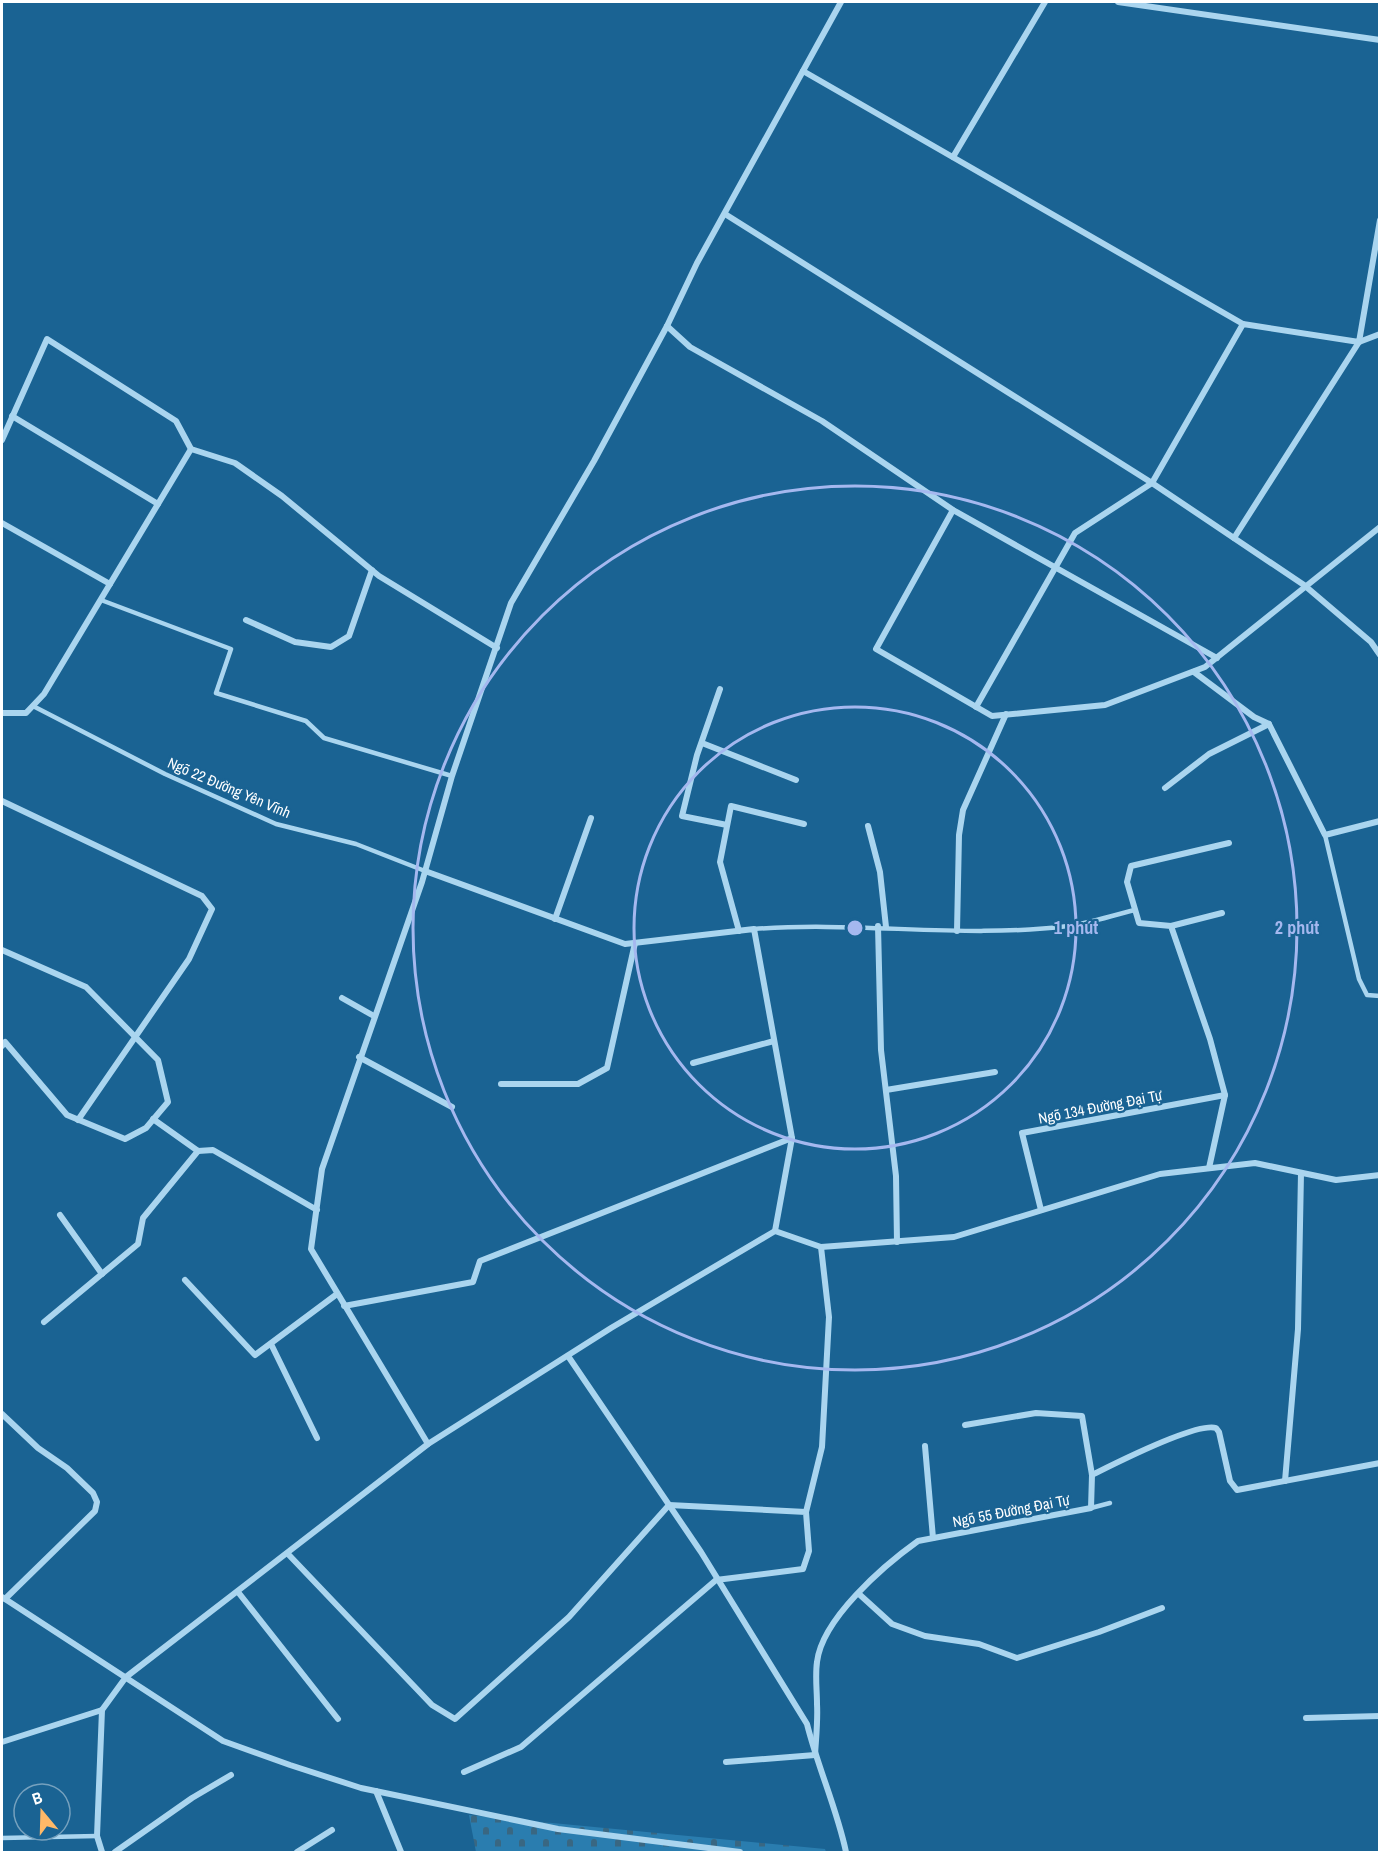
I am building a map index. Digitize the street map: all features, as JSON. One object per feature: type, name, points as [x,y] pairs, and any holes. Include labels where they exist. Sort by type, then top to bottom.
[{"type":"street","points":[[428,1444],[311,1249],[322,1169],[425,871],[452,776],[511,603],[594,461],[667,326],[697,263],[841,2]]},
{"type":"street","points":[[953,158],[1045,2]]},
{"type":"street","points":[[1118,2],[1380,40]]},
{"type":"street","points":[[803,71],[1243,324],[1359,342],[1380,334]]},
{"type":"street","points":[[725,214],[1152,483],[1304,585],[1371,642],[1380,655]]},
{"type":"street","points":[[1234,538],[1359,342],[1380,220]]},
{"type":"street","points":[[976,707],[1075,533],[1152,483],[1243,324]]},
{"type":"street","points":[[667,326],[690,347],[822,421],[953,510],[1217,657]]},
{"type":"street","points":[[2,440],[47,339],[176,422],[191,449],[235,463],[282,496],[372,570],[497,648]]},
{"type":"street","points":[[12,416],[158,504]]},
{"type":"street","points":[[2,713],[26,713],[44,694],[191,449]]},
{"type":"street","points":[[953,510],[876,649],[992,716],[1105,705],[1205,668],[1304,585],[1380,526]]},
{"type":"street","points":[[2,523],[110,584]]},
{"type":"street","points":[[246,620],[295,642],[331,647],[349,636],[372,570]]},
{"type":"street","points":[[1194,672],[1254,717],[1269,724],[1325,835],[1380,821]]},
{"type":"street","points":[[720,689],[702,742],[682,816],[727,825]]},
{"type":"street","points":[[957,931],[958,835],[963,810],[1006,714]]},
{"type":"street","points":[[1165,788],[1209,754],[1269,724]]},
{"type":"street","points":[[702,742],[796,780]]},
{"type":"street","points":[[2,801],[202,896],[211,905],[208,922],[189,959],[78,1120]]},
{"type":"street","points":[[739,931],[720,862],[731,806],[804,824]]},
{"type":"street","points":[[555,919],[591,818]]},
{"type":"street","points":[[868,826],[880,872],[886,927]]},
{"type":"street","points":[[1222,913],[1171,926],[1139,923],[1127,882],[1131,866],[1229,843]]},
{"type":"street","points":[[102,1852],[97,1836],[102,1710],[126,1677],[428,1444],[775,1231],[792,1138],[754,929],[626,944],[425,871]]},
{"type":"street","points":[[878,926],[881,1050],[896,1176],[897,1242]]},
{"type":"street","points":[[1171,926],[1210,1039],[1225,1095],[1209,1168]]},
{"type":"street","points":[[501,1084],[578,1084],[607,1068],[635,943]]},
{"type":"street","points":[[2,950],[86,987],[158,1060],[168,1102],[146,1128],[125,1139],[67,1115],[5,1042],[2,1046]]},
{"type":"street","points":[[342,998],[374,1016]]},
{"type":"street","points":[[693,1063],[774,1041]]},
{"type":"street","points":[[359,1057],[452,1107]]},
{"type":"street","points":[[886,1090],[995,1072]]},
{"type":"street","name":"Ngõ 134 Đường Đại Tự","points":[[1041,1210],[1022,1133],[1225,1095]]},
{"type":"street","points":[[153,1119],[198,1151],[213,1150],[317,1210]]},
{"type":"street","points":[[344,1306],[473,1282],[480,1261],[792,1138]]},
{"type":"street","points":[[44,1322],[138,1244],[143,1218],[198,1151]]},
{"type":"street","points":[[775,1231],[821,1248],[954,1237],[1160,1174],[1255,1163],[1336,1180],[1380,1175]]},
{"type":"street","points":[[1285,1481],[1298,1329],[1301,1173]]},
{"type":"street","points":[[60,1215],[102,1274]]},
{"type":"street","points":[[464,1772],[521,1747],[716,1580],[803,1569],[809,1551],[806,1512],[822,1447],[829,1317],[821,1248]]},
{"type":"street","points":[[185,1280],[255,1355],[337,1294]]},
{"type":"street","points":[[271,1344],[317,1438]]},
{"type":"street","points":[[568,1356],[669,1505],[807,1725],[814,1755],[840,1826],[846,1852]]},
{"type":"street","name":"Ngõ 55 Đường Đại Tự","points":[[814,1755],[818,1707],[816,1664],[820,1645],[829,1626],[894,1558],[918,1541],[1091,1508],[1092,1474],[1082,1416],[1036,1413],[965,1425]]},
{"type":"street","points":[[2,1414],[38,1448],[67,1468],[93,1492],[97,1502],[95,1510],[3,1598],[224,1741],[376,1791],[558,1828],[740,1852]]},
{"type":"street","points":[[1092,1474],[1180,1435],[1210,1426],[1219,1432],[1233,1487],[1236,1490],[1380,1463]]},
{"type":"street","points":[[925,1446],[933,1538]]},
{"type":"street","points":[[669,1505],[806,1512]]},
{"type":"street","points":[[288,1554],[432,1705],[455,1719],[569,1617],[669,1505]]},
{"type":"street","points":[[238,1592],[338,1719]]},
{"type":"street","points":[[859,1594],[892,1624],[925,1636],[979,1644],[1017,1658],[1099,1632],[1162,1608]]},
{"type":"street","points":[[2,1742],[102,1710]]},
{"type":"street","points":[[1306,1718],[1380,1716]]},
{"type":"street","points":[[726,1762],[814,1755]]},
{"type":"street","points":[[115,1852],[192,1798],[231,1775]]},
{"type":"street","points":[[376,1791],[401,1852]]},
{"type":"street","points":[[297,1852],[332,1830]]},
{"type":"lane","points":[[100,600],[231,649],[216,693],[306,721],[324,738],[452,776]]},
{"type":"lane","name":"Ngõ 22 Đường Yên Vĩnh","points":[[33,706],[165,774],[276,824],[356,844],[425,871]]},
{"type":"lane","points":[[1325,835],[1343,921],[1361,985],[1367,995],[1380,996]]},
{"type":"lane","points":[[754,929],[878,926],[957,931],[1069,926],[1135,910]]},
{"type":"lane","points":[[1091,1508],[1110,1503]]},
{"type":"lane","points":[[2,1838],[97,1836]]},
{"type":"green space","points":[[469,1815],[825,1849],[826,1852],[476,1852]]}]
